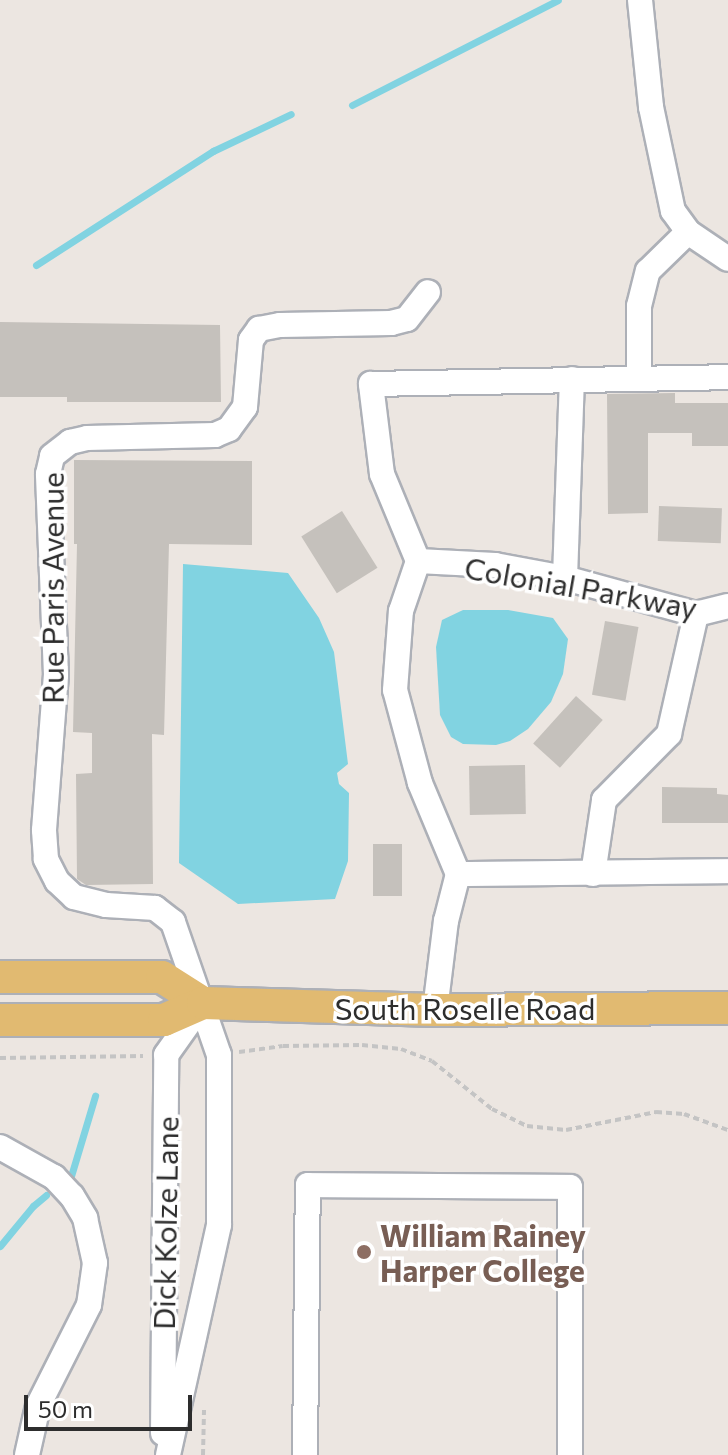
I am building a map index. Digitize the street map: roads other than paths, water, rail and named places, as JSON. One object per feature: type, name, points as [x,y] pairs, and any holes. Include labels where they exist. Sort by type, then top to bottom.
[{"type":"main road","points":[[0,977],[162,977],[203,1003]]},
{"type":"main road","name":"South Roselle Road","points":[[0,1020],[164,1020],[203,1003],[435,1010],[728,1008]]},
{"type":"street","points":[[640,0],[651,107],[673,211],[688,232],[728,259]]},
{"type":"street","points":[[639,378],[639,306],[648,271],[688,232]]},
{"type":"street","name":"Rue Paris Avenue","points":[[203,1003],[173,922],[155,908],[106,905],[74,897],[57,881],[46,859],[44,830],[56,675],[48,537],[48,474],[52,456],[70,442],[87,438],[215,435],[229,429],[245,407],[251,340],[259,329],[280,325],[391,323],[407,319],[428,292]]},
{"type":"street","points":[[435,1010],[446,921],[458,874],[420,783],[395,690],[401,611],[418,561],[382,474],[371,384],[728,377]]},
{"type":"street","points":[[565,578],[572,379]]},
{"type":"street","name":"Colonial Parkway","points":[[418,561],[495,565],[565,578],[696,614],[728,606]]},
{"type":"street","points":[[593,874],[604,800],[669,734],[696,614]]},
{"type":"street","points":[[458,874],[728,871]]},
{"type":"street","points":[[165,1455],[219,1225],[219,1055],[203,1003]]},
{"type":"street","name":"Dick Kolze Lane","points":[[165,1455],[166,1055],[203,1003]]},
{"type":"street","points":[[0,1147],[54,1177],[72,1196],[85,1218],[95,1263],[89,1305],[38,1406],[27,1455]]},
{"type":"street","points":[[305,1455],[308,1185],[570,1187],[570,1455]]},
{"type":"water","points":[[183,564],[288,573],[319,618],[334,652],[348,764],[337,773],[339,784],[349,793],[348,861],[335,899],[238,904],[179,863]]},
{"type":"water","points":[[463,610],[508,610],[553,618],[568,639],[563,674],[551,702],[528,729],[510,741],[496,745],[463,744],[451,737],[440,715],[436,647],[442,620]]},
{"type":"waterway","points":[[352,105],[558,0]]},
{"type":"waterway","points":[[36,265],[213,151],[291,114]]},
{"type":"waterway","points":[[71,1176],[95,1096]]},
{"type":"waterway","points":[[0,1246],[46,1195]]},
{"type":"place","name":"William Rainey Harper College","points":[[364,1252]]}]
